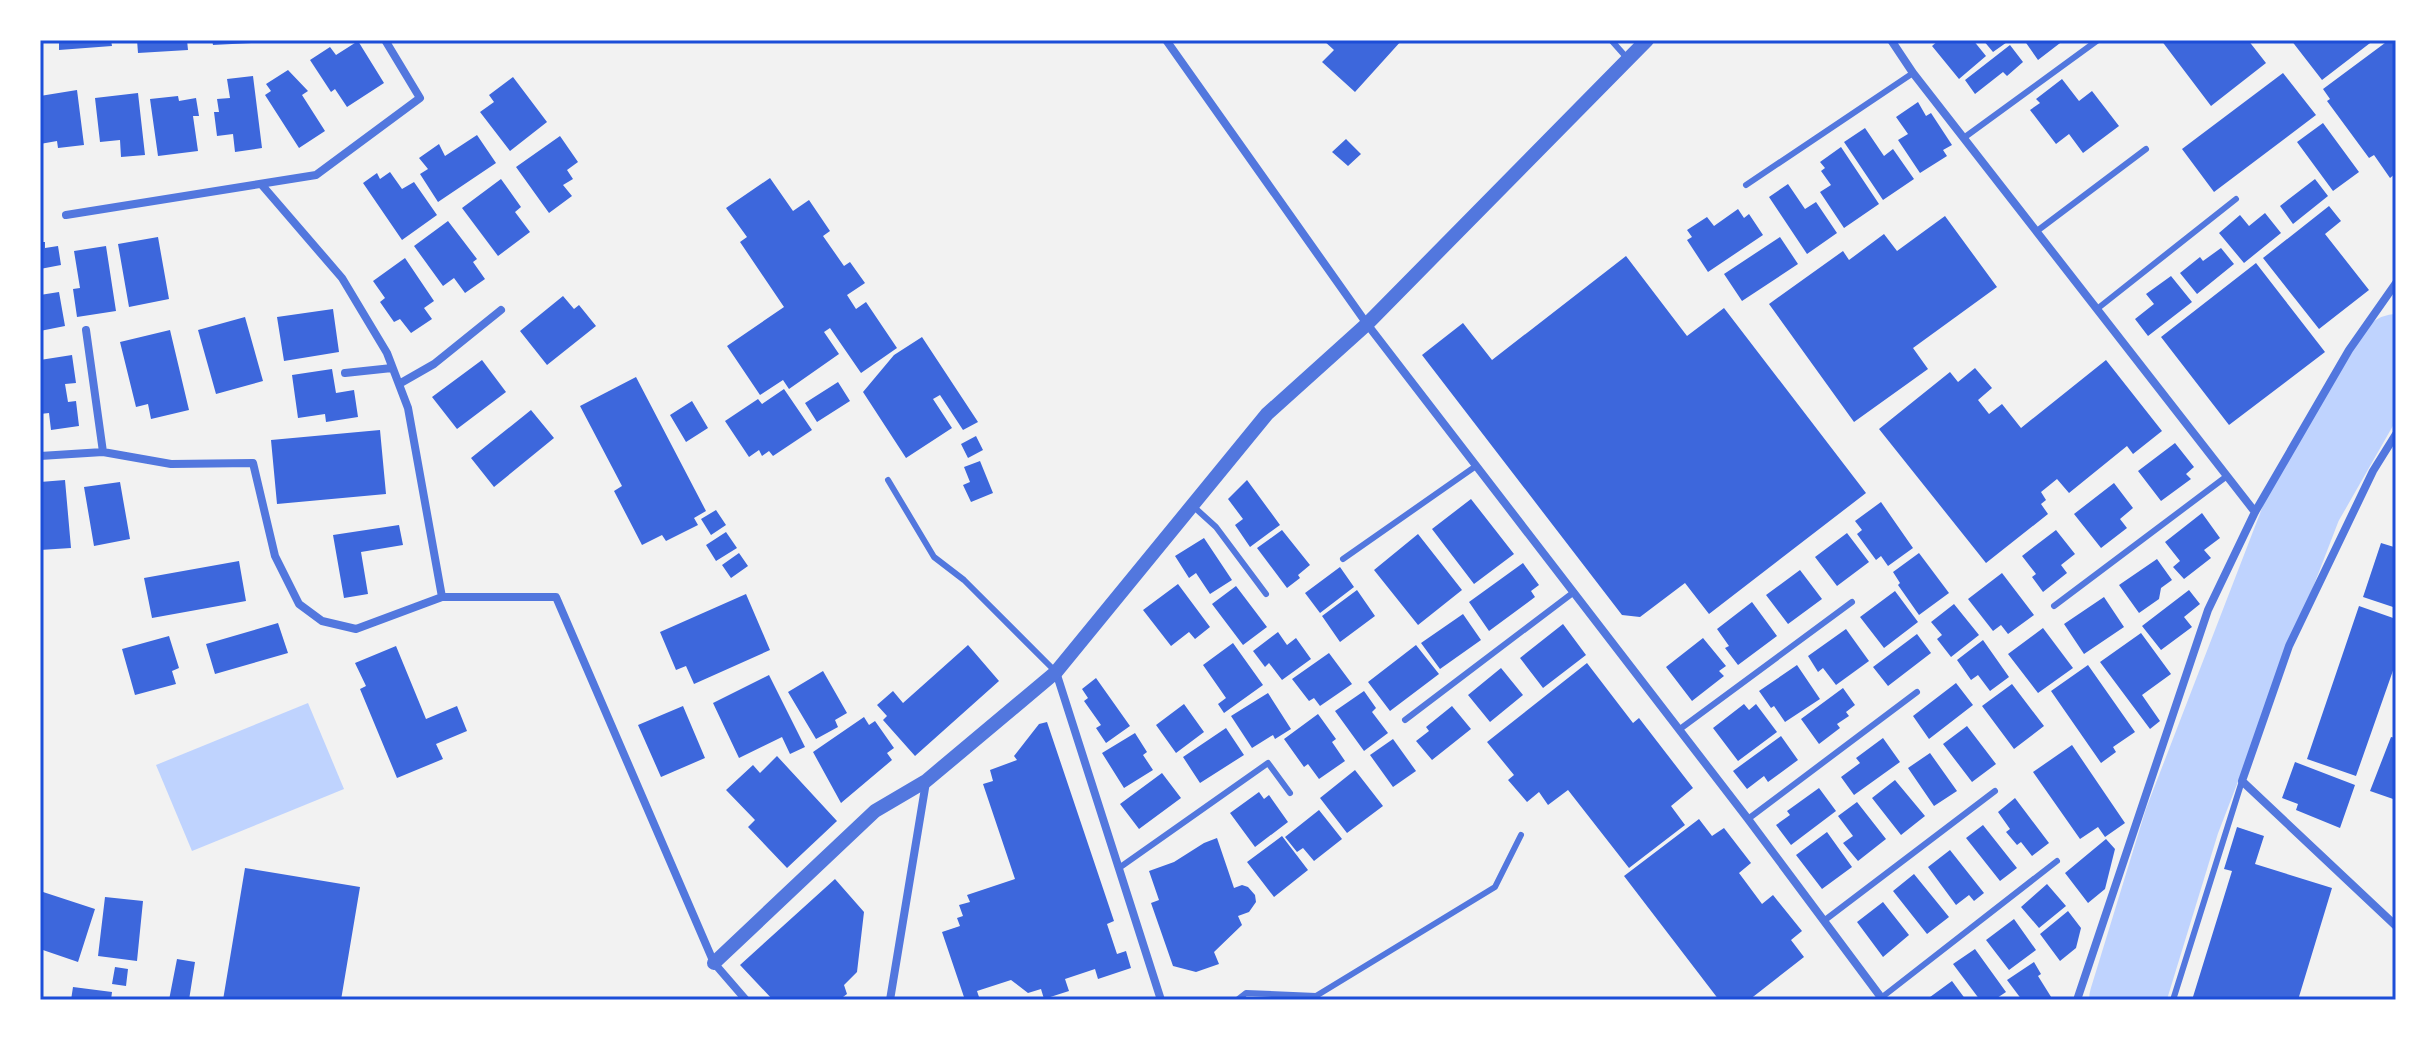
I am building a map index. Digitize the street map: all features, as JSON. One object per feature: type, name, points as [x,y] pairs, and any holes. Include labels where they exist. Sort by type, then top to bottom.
[{"type":"street","points":[[66,215],[316,175],[420,98],[385,40]]},
{"type":"street","points":[[1166,40],[1367,324],[1680,729],[1882,999]]},
{"type":"street","points":[[714,963],[875,811],[926,781],[1056,672],[1267,414],[1367,324],[1647,40]]},
{"type":"street","points":[[1895,42],[1913,73],[2255,512]]},
{"type":"street","points":[[261,184],[342,278],[387,353],[408,408],[442,597]]},
{"type":"street","points":[[2077,1000],[2208,610],[2255,512],[2349,350],[2396,283]]},
{"type":"street","points":[[399,384],[434,364],[501,310]]},
{"type":"street","points":[[86,330],[103,452]]},
{"type":"street","points":[[345,373],[392,368]]},
{"type":"street","points":[[2396,434],[2373,471],[2289,646],[2242,781],[2396,926]]},
{"type":"street","points":[[40,456],[103,452],[171,464],[253,463],[275,556],[299,604],[322,621],[356,629],[442,597],[556,597],[714,963],[746,1000]]},
{"type":"street","points":[[1056,672],[1161,1000]]},
{"type":"street","points":[[890,1000],[926,781]]},
{"type":"lane","points":[[1611,40],[1628,58]]},
{"type":"lane","points":[[1965,137],[2098,40]]},
{"type":"lane","points":[[1746,185],[1913,73]]},
{"type":"lane","points":[[2037,231],[2146,149]]},
{"type":"lane","points":[[2097,309],[2236,199]]},
{"type":"lane","points":[[1343,559],[1476,466]]},
{"type":"lane","points":[[2054,606],[2227,476]]},
{"type":"lane","points":[[888,480],[934,557],[964,580],[1056,672]]},
{"type":"lane","points":[[1191,504],[1216,527],[1266,594]]},
{"type":"lane","points":[[1405,720],[1574,592]]},
{"type":"lane","points":[[1680,729],[1852,602]]},
{"type":"lane","points":[[1748,819],[1917,692]]},
{"type":"lane","points":[[1119,868],[1268,763],[1290,793]]},
{"type":"lane","points":[[2173,1000],[2242,781]]},
{"type":"lane","points":[[1825,920],[1995,791]]},
{"type":"lane","points":[[1237,1000],[1246,993],[1316,996],[1495,887],[1521,835]]},
{"type":"lane","points":[[1882,999],[2057,861]]},
{"type":"water","points":[[308,703],[344,789],[192,851],[156,765]]},
{"type":"building","points":[[59,40],[111,40],[112,46],[59,50]]},
{"type":"building","points":[[137,40],[187,40],[188,50],[138,53]]},
{"type":"building","points":[[212,40],[270,40],[270,42],[213,45]]},
{"type":"building","points":[[1323,40],[1402,40],[1355,92],[1322,62],[1334,50]]},
{"type":"building","points":[[1939,40],[1973,40],[1986,56],[1959,79],[1932,46]]},
{"type":"building","points":[[1983,40],[2010,40],[1993,52]]},
{"type":"building","points":[[2024,40],[2064,40],[2038,60]]},
{"type":"building","points":[[2161,40],[2248,40],[2266,63],[2211,106]]},
{"type":"building","points":[[2291,40],[2374,40],[2322,80]]},
{"type":"building","points":[[2389,40],[2396,40],[2396,173],[2390,178],[2374,155],[2369,158],[2327,101],[2330,99],[2323,89]]},
{"type":"building","points":[[358,41],[384,83],[347,107],[335,89],[331,92],[310,60],[330,47],[336,55]]},
{"type":"building","points":[[2010,45],[2023,62],[2007,76],[2003,72],[1975,94],[1965,80]]},
{"type":"building","points":[[288,70],[308,91],[302,95],[325,131],[299,148],[265,95],[271,91],[266,84]]},
{"type":"building","points":[[2283,73],[2316,115],[2214,192],[2182,149]]},
{"type":"building","points":[[253,76],[262,148],[235,152],[233,134],[217,136],[214,112],[219,112],[217,99],[230,98],[227,79]]},
{"type":"building","points":[[513,77],[547,122],[510,151],[480,112],[494,102],[489,95]]},
{"type":"building","points":[[2062,79],[2079,101],[2092,91],[2119,126],[2083,153],[2069,134],[2056,144],[2030,110],[2040,103],[2036,99]]},
{"type":"building","points":[[77,90],[84,145],[58,148],[57,141],[40,144],[40,96]]},
{"type":"building","points":[[138,93],[145,155],[121,157],[120,140],[100,142],[95,98]]},
{"type":"building","points":[[178,96],[179,101],[196,98],[199,116],[193,116],[198,151],[158,156],[150,99]]},
{"type":"building","points":[[1918,102],[1926,116],[1931,113],[1952,145],[1943,150],[1947,156],[1920,173],[1898,140],[1908,134],[1896,117]]},
{"type":"building","points":[[2323,123],[2359,172],[2333,191],[2297,142]]},
{"type":"building","points":[[1865,128],[1884,156],[1893,149],[1914,179],[1883,200],[1844,142]]},
{"type":"building","points":[[477,135],[496,163],[438,202],[420,174],[428,169],[419,158],[439,144],[445,156]]},
{"type":"building","points":[[560,136],[578,162],[567,170],[573,179],[563,185],[572,196],[549,213],[516,167]]},
{"type":"building","points":[[1346,139],[1361,154],[1348,166],[1332,152]]},
{"type":"building","points":[[1841,147],[1879,204],[1844,228],[1820,192],[1831,185],[1821,171],[1825,168],[1820,162]]},
{"type":"building","points":[[390,172],[402,189],[414,182],[437,215],[402,240],[363,183],[377,173],[380,179]]},
{"type":"building","points":[[770,178],[793,211],[809,200],[830,231],[823,236],[844,266],[850,262],[865,283],[847,295],[856,309],[866,302],[897,348],[861,373],[830,328],[824,332],[839,354],[789,389],[783,380],[760,395],[727,346],[784,307],[740,242],[747,237],[726,208]]},
{"type":"building","points":[[501,179],[521,207],[515,212],[530,232],[498,256],[462,208]]},
{"type":"building","points":[[2315,179],[2328,196],[2293,224],[2280,206]]},
{"type":"building","points":[[1788,184],[1805,209],[1816,202],[1837,233],[1807,254],[1769,197]]},
{"type":"building","points":[[2329,206],[2341,221],[2325,234],[2369,290],[2319,329],[2263,258]]},
{"type":"building","points":[[1738,209],[1744,218],[1749,214],[1763,235],[1708,272],[1687,240],[1692,237],[1687,230],[1707,217],[1714,226]]},
{"type":"building","points":[[2265,213],[2281,233],[2244,263],[2219,233],[2240,215],[2249,226]]},
{"type":"building","points":[[1945,216],[1997,287],[1913,348],[1928,369],[1854,422],[1769,304],[1843,251],[1849,260],[1884,234],[1897,251]]},
{"type":"building","points":[[448,221],[477,259],[473,262],[485,279],[465,293],[454,278],[443,286],[414,246]]},
{"type":"building","points":[[158,237],[169,299],[129,307],[118,244]]},
{"type":"building","points":[[1780,237],[1798,264],[1742,301],[1724,274]]},
{"type":"building","points":[[40,242],[45,242],[45,248],[58,246],[61,265],[40,269]]},
{"type":"building","points":[[106,246],[116,311],[77,317],[73,289],[80,288],[74,251]]},
{"type":"building","points":[[2221,248],[2234,264],[2197,294],[2180,273],[2200,257],[2203,261]]},
{"type":"building","points":[[1626,256],[1687,336],[1724,308],[1866,493],[1709,614],[1685,583],[1640,617],[1622,615],[1422,355],[1463,323],[1492,360]]},
{"type":"building","points":[[405,258],[434,301],[424,308],[432,319],[411,333],[400,319],[394,322],[380,302],[385,298],[373,281]]},
{"type":"building","points":[[2256,263],[2325,352],[2229,425],[2161,337]]},
{"type":"building","points":[[2171,276],[2192,302],[2148,336],[2135,319],[2154,304],[2146,294]]},
{"type":"building","points":[[59,292],[65,326],[40,331],[40,295]]},
{"type":"building","points":[[563,296],[574,309],[579,305],[596,326],[547,365],[520,331]]},
{"type":"building","points":[[333,309],[339,352],[284,361],[277,317]]},
{"type":"building","points":[[245,317],[263,381],[216,394],[198,330]]},
{"type":"building","points":[[170,330],[189,410],[151,419],[148,404],[136,407],[120,342]]},
{"type":"building","points":[[922,337],[978,422],[963,430],[940,395],[933,399],[952,428],[906,458],[863,392],[894,355]]},
{"type":"building","points":[[72,355],[76,383],[65,384],[68,402],[76,401],[79,426],[51,430],[49,413],[40,414],[40,360]]},
{"type":"building","points":[[482,360],[506,392],[457,429],[432,397]]},
{"type":"building","points":[[2106,360],[2162,431],[2133,454],[2127,446],[2069,493],[2057,479],[2041,492],[2046,500],[2041,504],[2048,514],[1986,563],[1879,429],[1950,372],[1958,382],[1975,368],[1992,388],[1978,400],[1989,414],[2002,404],[2021,428]]},
{"type":"building","points":[[332,369],[336,393],[354,390],[358,417],[326,422],[325,414],[298,418],[292,375]]},
{"type":"building","points":[[636,377],[706,511],[694,518],[698,525],[666,541],[662,535],[642,545],[614,491],[622,486],[580,406]]},
{"type":"building","points":[[838,382],[850,401],[817,422],[805,403]]},
{"type":"building","points":[[784,389],[812,430],[773,456],[769,451],[762,456],[759,450],[749,457],[725,421],[758,399],[762,404]]},
{"type":"building","points":[[692,401],[708,428],[686,442],[670,415]]},
{"type":"building","points":[[531,410],[554,438],[494,487],[471,458]]},
{"type":"building","points":[[380,430],[386,494],[277,504],[271,440]]},
{"type":"building","points":[[976,436],[983,450],[968,458],[961,444]]},
{"type":"building","points":[[2175,443],[2194,467],[2186,474],[2191,479],[2161,501],[2138,471]]},
{"type":"building","points":[[980,461],[993,493],[971,502],[963,485],[970,482],[964,467]]},
{"type":"building","points":[[65,480],[71,548],[40,550],[40,482]]},
{"type":"building","points":[[1247,480],[1280,525],[1250,547],[1235,525],[1243,519],[1228,499]]},
{"type":"building","points":[[120,482],[130,539],[94,546],[84,487]]},
{"type":"building","points":[[2114,483],[2133,508],[2120,519],[2127,528],[2101,548],[2074,514]]},
{"type":"building","points":[[1471,499],[1514,554],[1474,584],[1432,529]]},
{"type":"building","points":[[1881,502],[1913,548],[1888,566],[1881,556],[1876,560],[1857,534],[1862,530],[1855,521]]},
{"type":"building","points":[[716,510],[726,525],[711,535],[701,519]]},
{"type":"building","points":[[2202,513],[2220,538],[2204,550],[2211,558],[2184,579],[2173,567],[2180,561],[2165,542]]},
{"type":"building","points":[[399,525],[403,545],[361,552],[368,594],[344,598],[333,535]]},
{"type":"building","points":[[1282,530],[1310,565],[1287,588],[1257,548]]},
{"type":"building","points":[[2056,530],[2075,554],[2061,565],[2067,573],[2043,592],[2032,577],[2036,574],[2022,556]]},
{"type":"building","points":[[726,532],[737,548],[716,561],[706,545]]},
{"type":"building","points":[[1847,533],[1869,562],[1837,586],[1815,557]]},
{"type":"building","points":[[1418,534],[1462,590],[1418,625],[1374,570]]},
{"type":"building","points":[[1204,538],[1232,580],[1210,594],[1196,573],[1189,578],[1175,556]]},
{"type":"building","points":[[2395,541],[2396,608],[2363,597],[2381,543],[2394,547]]},
{"type":"building","points":[[739,553],[748,566],[731,578],[722,565]]},
{"type":"building","points":[[1919,553],[1949,593],[1919,615],[1898,585],[1900,583],[1893,572]]},
{"type":"building","points":[[2157,559],[2172,580],[2161,588],[2159,599],[2139,613],[2119,585]]},
{"type":"building","points":[[239,561],[246,601],[152,618],[144,578]]},
{"type":"building","points":[[1523,563],[1539,585],[1531,591],[1535,597],[1489,631],[1469,602]]},
{"type":"building","points":[[1340,567],[1354,587],[1320,613],[1305,593]]},
{"type":"building","points":[[1800,570],[1822,599],[1788,624],[1766,595]]},
{"type":"building","points":[[2002,573],[2034,615],[2008,634],[2001,625],[1993,631],[1968,599]]},
{"type":"building","points":[[1178,584],[1210,627],[1195,639],[1189,632],[1171,646],[1143,610]]},
{"type":"building","points":[[1236,586],[1267,627],[1243,645],[1212,604]]},
{"type":"building","points":[[1357,590],[1375,616],[1340,642],[1322,616]]},
{"type":"building","points":[[2189,590],[2200,604],[2184,617],[2192,627],[2161,650],[2142,626]]},
{"type":"building","points":[[1895,591],[1918,622],[1884,648],[1860,617]]},
{"type":"building","points":[[746,594],[770,650],[694,684],[686,666],[676,670],[660,632]]},
{"type":"building","points":[[2104,597],[2124,627],[2084,654],[2064,624]]},
{"type":"building","points":[[1752,602],[1777,636],[1738,665],[1725,648],[1729,646],[1717,629]]},
{"type":"building","points":[[1954,604],[1979,635],[1951,657],[1937,639],[1942,635],[1931,622]]},
{"type":"building","points":[[2359,606],[2396,619],[2396,662],[2356,776],[2307,759]]},
{"type":"building","points":[[1463,614],[1481,640],[1440,669],[1421,643]]},
{"type":"building","points":[[278,623],[288,653],[215,674],[206,644]]},
{"type":"building","points":[[1563,624],[1586,655],[1543,688],[1520,658]]},
{"type":"building","points":[[2043,628],[2073,668],[2038,693],[2008,654]]},
{"type":"building","points":[[1846,629],[1869,661],[1836,685],[1823,668],[1818,672],[1808,656]]},
{"type":"building","points":[[1278,632],[1287,645],[1296,638],[1311,659],[1282,680],[1269,663],[1265,667],[1253,651]]},
{"type":"building","points":[[2141,633],[2171,674],[2142,695],[2160,721],[2150,729],[2100,662]]},
{"type":"building","points":[[1917,634],[1931,653],[1888,686],[1873,667]]},
{"type":"building","points":[[169,636],[179,668],[172,671],[176,684],[135,695],[122,649]]},
{"type":"building","points":[[1703,638],[1726,666],[1719,671],[1724,676],[1692,701],[1666,667]]},
{"type":"building","points":[[1983,640],[2009,677],[1990,691],[1978,675],[1971,680],[1957,660]]},
{"type":"building","points":[[1233,643],[1263,685],[1224,713],[1218,704],[1226,698],[1203,665]]},
{"type":"building","points":[[968,645],[999,681],[915,756],[883,720],[887,716],[877,705],[893,691],[903,703]]},
{"type":"building","points":[[1416,645],[1439,674],[1390,711],[1368,682]]},
{"type":"building","points":[[396,646],[426,719],[457,706],[467,731],[436,744],[443,759],[397,778],[360,689],[366,686],[355,663]]},
{"type":"building","points":[[1329,653],[1352,684],[1320,706],[1314,698],[1309,701],[1292,679]]},
{"type":"building","points":[[1587,663],[1633,723],[1639,718],[1693,788],[1671,806],[1685,825],[1629,868],[1568,790],[1548,805],[1539,792],[1527,802],[1508,780],[1514,775],[1487,742]]},
{"type":"building","points":[[1797,665],[1820,699],[1785,722],[1759,691]]},
{"type":"building","points":[[2088,665],[2135,732],[2113,747],[2116,752],[2101,763],[2051,691]]},
{"type":"building","points":[[1501,668],[1523,695],[1490,722],[1468,695]]},
{"type":"building","points":[[823,671],[847,713],[835,720],[838,727],[816,739],[788,692]]},
{"type":"building","points":[[769,675],[805,747],[790,754],[782,737],[739,758],[713,703]]},
{"type":"building","points":[[1096,678],[1130,726],[1106,743],[1096,728],[1101,725],[1084,701],[1088,698],[1082,689]]},
{"type":"building","points":[[1956,683],[1973,705],[1929,739],[1913,716]]},
{"type":"building","points":[[2012,684],[2044,726],[2014,749],[1982,706]]},
{"type":"building","points":[[1843,688],[1855,705],[1846,712],[1849,716],[1837,724],[1840,728],[1819,744],[1801,719]]},
{"type":"building","points":[[1364,691],[1376,708],[1372,712],[1388,733],[1364,751],[1335,711]]},
{"type":"building","points":[[1268,693],[1291,729],[1275,739],[1273,735],[1252,748],[1231,716]]},
{"type":"building","points":[[1184,704],[1204,732],[1176,753],[1156,725]]},
{"type":"building","points":[[1744,704],[1749,710],[1756,704],[1777,732],[1738,761],[1713,728]]},
{"type":"building","points":[[683,706],[705,758],[661,777],[638,725]]},
{"type":"building","points":[[1452,706],[1471,729],[1432,760],[1416,741],[1429,731],[1426,727]]},
{"type":"building","points":[[1318,714],[1336,739],[1332,742],[1345,761],[1319,779],[1308,764],[1304,767],[1284,739]]},
{"type":"building","points":[[864,717],[869,725],[875,721],[894,748],[887,753],[892,760],[841,803],[813,752]]},
{"type":"building","points":[[1047,722],[1114,921],[1107,924],[1117,954],[1126,951],[1131,968],[1098,979],[1095,969],[1065,979],[1069,991],[1044,999],[1041,989],[1028,993],[1011,980],[977,991],[979,997],[965,1000],[942,932],[960,926],[957,918],[963,916],[959,905],[970,902],[967,895],[1015,879],[983,784],[993,781],[990,770],[1017,760],[1014,756],[1039,724]]},
{"type":"building","points":[[1967,726],[1996,764],[1972,782],[1943,744]]},
{"type":"building","points":[[1226,728],[1244,755],[1200,783],[1183,757]]},
{"type":"building","points":[[1135,733],[1147,752],[1143,755],[1153,770],[1124,788],[1102,753]]},
{"type":"building","points":[[1781,736],[1798,760],[1768,782],[1764,776],[1747,789],[1733,771]]},
{"type":"building","points":[[2391,737],[2396,738],[2396,800],[2370,791]]},
{"type":"building","points":[[1883,738],[1900,762],[1854,795],[1841,777],[1860,763],[1856,758]]},
{"type":"building","points":[[1393,739],[1416,771],[1393,787],[1370,755]]},
{"type":"building","points":[[2072,745],[2125,823],[2105,837],[2098,827],[2080,839],[2033,772]]},
{"type":"building","points":[[1930,753],[1957,791],[1934,806],[1908,768]]},
{"type":"building","points":[[777,756],[837,821],[787,868],[748,827],[755,820],[726,790],[753,765],[760,773]]},
{"type":"building","points":[[2295,762],[2355,785],[2340,828],[2296,810],[2298,804],[2282,798]]},
{"type":"building","points":[[1355,770],[1383,806],[1347,833],[1320,798]]},
{"type":"building","points":[[1162,773],[1181,798],[1139,829],[1120,804]]},
{"type":"building","points":[[1895,780],[1925,816],[1901,835],[1872,798]]},
{"type":"building","points":[[1819,788],[1836,811],[1791,845],[1776,825],[1790,815],[1787,811]]},
{"type":"building","points":[[1259,792],[1264,799],[1269,795],[1288,822],[1255,847],[1230,813]]},
{"type":"building","points":[[2015,798],[2049,843],[2032,856],[2021,842],[2017,845],[2006,832],[2010,829],[1998,812]]},
{"type":"building","points":[[1857,802],[1886,839],[1858,861],[1843,843],[1853,836],[1838,816]]},
{"type":"building","points":[[1319,810],[1342,839],[1314,861],[1303,848],[1297,852],[1285,837]]},
{"type":"building","points":[[1699,819],[1712,836],[1724,828],[1751,863],[1739,873],[1762,904],[1773,895],[1802,931],[1791,940],[1804,957],[1749,1000],[1719,1000],[1624,876]]},
{"type":"building","points":[[1983,825],[2017,868],[2000,881],[1966,838]]},
{"type":"building","points":[[2237,827],[2264,836],[2255,864],[2332,888],[2298,1000],[2192,1000],[2232,871],[2224,869]]},
{"type":"building","points":[[1827,832],[1852,867],[1822,889],[1796,855]]},
{"type":"building","points":[[1282,836],[1308,870],[1274,897],[1247,862]]},
{"type":"building","points":[[1217,838],[1234,888],[1242,885],[1248,887],[1255,895],[1256,902],[1249,912],[1238,916],[1242,925],[1214,952],[1219,964],[1196,972],[1173,966],[1151,903],[1159,900],[1149,871],[1174,862]]},
{"type":"building","points":[[2106,839],[2115,849],[2105,889],[2088,903],[2065,873]]},
{"type":"building","points":[[1950,850],[1984,893],[1974,901],[1969,895],[1956,905],[1928,867]]},
{"type":"building","points":[[245,868],[360,887],[341,1000],[223,1000]]},
{"type":"building","points":[[1914,874],[1949,917],[1927,934],[1893,891]]},
{"type":"building","points":[[835,879],[864,912],[857,972],[844,985],[847,994],[839,1000],[773,1000],[740,965]]},
{"type":"building","points":[[2047,884],[2066,906],[2039,928],[2021,907]]},
{"type":"building","points":[[40,891],[95,909],[78,962],[40,949]]},
{"type":"building","points":[[105,897],[143,901],[137,961],[98,956]]},
{"type":"building","points":[[1883,902],[1909,935],[1883,957],[1857,922]]},
{"type":"building","points":[[2068,911],[2081,928],[2076,948],[2060,961],[2040,934]]},
{"type":"building","points":[[2014,919],[2036,950],[2009,970],[1986,940]]},
{"type":"building","points":[[1975,949],[2006,992],[1994,1000],[1980,1000],[1953,964]]},
{"type":"building","points":[[177,959],[195,962],[189,1000],[169,1000]]},
{"type":"building","points":[[2034,962],[2041,974],[2038,976],[2053,1000],[2022,1000],[2007,980]]},
{"type":"building","points":[[115,967],[128,969],[126,986],[112,984]]},
{"type":"building","points":[[1952,981],[1966,1000],[1926,1000]]},
{"type":"building","points":[[73,987],[112,992],[111,1000],[71,1000]]},
{"type":"waterway","points":[[2127,1000],[2182,821],[2304,505],[2368,393],[2396,352]]}]
